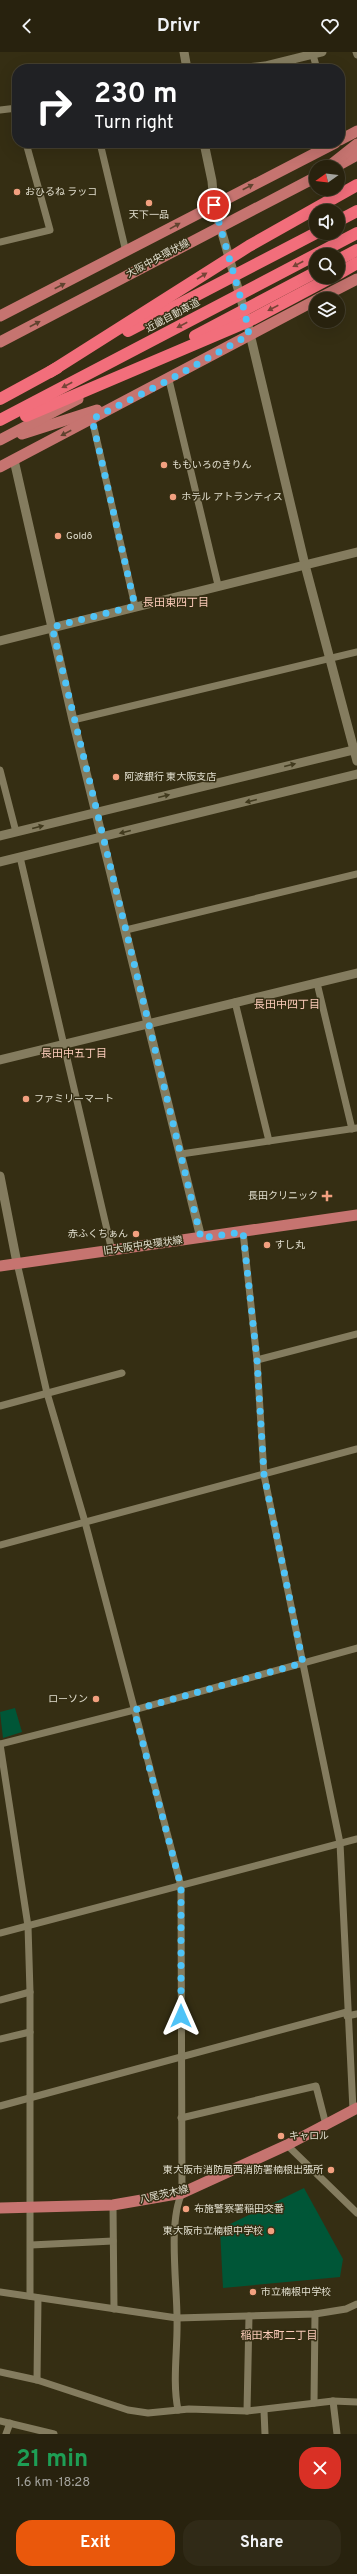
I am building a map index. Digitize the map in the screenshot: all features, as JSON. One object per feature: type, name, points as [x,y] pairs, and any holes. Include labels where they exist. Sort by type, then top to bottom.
[{"type":"highway","points":[[50,372],[249,246],[354,186]]},
{"type":"highway","points":[[345,217],[357,211]]},
{"type":"highway","name":"近畿自動車道","points":[[0,420],[357,233]]},
{"type":"highway","name":"近畿自動車道","points":[[0,399],[309,236]]},
{"type":"highway","points":[[345,256],[357,250]]},
{"type":"highway","points":[[345,270],[357,263]]},
{"type":"highway","points":[[126,373],[309,276]]},
{"type":"highway","points":[[0,428],[249,321],[319,284]]},
{"type":"main road","points":[[345,137],[357,131]]},
{"type":"main road","points":[[337,160],[357,144]]},
{"type":"main road","points":[[0,316],[325,148]]},
{"type":"main road","points":[[345,162],[357,155]]},
{"type":"main road","name":"大阪中央環状線","points":[[0,342],[309,181]]},
{"type":"main road","points":[[345,260],[357,254]]},
{"type":"main road","points":[[0,440],[309,279]]},
{"type":"main road","points":[[332,292],[357,279]]},
{"type":"main road","points":[[0,467],[122,402],[169,380],[249,335],[309,304]]},
{"type":"main road","points":[[0,440],[122,402]]},
{"type":"main road","name":"旧大阪中央環状線","points":[[0,1266],[357,1215]]},
{"type":"main road","name":"八尾茨木線","points":[[0,2208],[113,2205],[182,2193],[287,2145],[356,2110]]},
{"type":"street","points":[[184,52],[186,64]]},
{"type":"street","points":[[264,64],[322,52]]},
{"type":"street","points":[[313,55],[316,64]]},
{"type":"street","points":[[0,110],[12,109]]},
{"type":"street","points":[[0,242],[50,230],[27,148]]},
{"type":"street","points":[[101,148],[126,252]]},
{"type":"street","points":[[205,148],[212,181],[214,205],[245,313],[249,335],[305,565],[356,749],[357,761]]},
{"type":"street","points":[[169,380],[218,585]]},
{"type":"street","points":[[92,419],[135,606]]},
{"type":"street","points":[[14,460],[73,720],[97,812],[201,1238]]},
{"type":"street","points":[[0,641],[218,585],[357,552]]},
{"type":"street","points":[[73,720],[357,652]]},
{"type":"street","points":[[0,836],[356,749]]},
{"type":"street","points":[[0,770],[16,832]]},
{"type":"street","points":[[0,862],[103,838],[357,774]]},
{"type":"street","points":[[20,857],[112,1251]]},
{"type":"street","points":[[126,930],[357,874]]},
{"type":"street","points":[[0,1060],[357,973]]},
{"type":"street","points":[[181,1154],[355,1129],[317,983]]},
{"type":"street","points":[[235,1002],[269,1141]]},
{"type":"street","points":[[0,1176],[47,1393],[84,1522],[181,1886],[182,2193],[177,2205],[176,2226],[177,2318],[174,2393],[178,2410]]},
{"type":"street","points":[[243,1232],[257,1360],[264,1475],[340,1843],[347,2014],[356,2110]]},
{"type":"street","points":[[257,1360],[357,1334]]},
{"type":"street","points":[[0,1406],[122,1373]]},
{"type":"street","points":[[0,1545],[357,1450]]},
{"type":"street","points":[[30,2296],[32,2207],[29,2098],[30,1992],[28,1926],[0,1744],[134,1710],[357,1648]]},
{"type":"street","points":[[0,1933],[357,1839]]},
{"type":"street","points":[[0,2000],[30,1992]]},
{"type":"street","points":[[0,2106],[347,2014],[357,2014]]},
{"type":"street","points":[[0,2039],[30,2032]]},
{"type":"street","points":[[181,2118],[316,2086],[326,2125]]},
{"type":"street","points":[[287,2145],[356,2210]]},
{"type":"street","points":[[113,2205],[114,2309]]},
{"type":"street","points":[[31,2245],[114,2241]]},
{"type":"street","points":[[0,2292],[177,2318],[315,2314],[346,2309],[357,2304]]},
{"type":"street","points":[[37,2380],[38,2298]]},
{"type":"street","points":[[314,2403],[315,2314]]},
{"type":"street","points":[[246,2412],[250,2316]]},
{"type":"street","points":[[0,2372],[37,2380],[128,2410],[148,2413],[178,2410],[246,2412],[333,2401],[357,2402]]},
{"type":"street","points":[[333,2401],[337,2434]]},
{"type":"street","points":[[264,2410],[265,2434]]},
{"type":"street","points":[[0,2421],[54,2434]]},
{"type":"street","points":[[6,2434],[10,2423]]},
{"type":"green space","points":[[15,1708],[22,1732],[3,1738],[0,1712]]},
{"type":"green space","points":[[304,2188],[343,2259],[340,2277],[223,2288],[220,2229]]},
{"type":"place","name":"おひるね ラッコ","points":[[17,192]]},
{"type":"place","name":"天下一品","points":[[149,203]]},
{"type":"place","name":"ももいろのきりん","points":[[164,465]]},
{"type":"place","name":"ホテル アトランティス","points":[[173,497]]},
{"type":"place","name":"Goldô","points":[[58,536]]},
{"type":"place","name":"阿波銀行 東大阪支店","points":[[116,777]]},
{"type":"place","name":"ファミリーマート","points":[[26,1099]]},
{"type":"place","name":"長田クリニック","points":[[327,1196]]},
{"type":"place","name":"赤ふくちぁん","points":[[136,1234]]},
{"type":"place","name":"すし丸","points":[[267,1245]]},
{"type":"place","name":"ローソン","points":[[96,1699]]},
{"type":"place","name":"キャロル","points":[[281,2136]]},
{"type":"place","name":"東大阪市消防局西消防署楠根出張所","points":[[331,2170]]},
{"type":"place","name":"布施警察署稲田交番","points":[[186,2209]]},
{"type":"place","name":"東大阪市立楠根中学校","points":[[271,2231]]},
{"type":"place","name":"市立楠根中学校","points":[[253,2292]]},
{"type":"district","name":"長田東四丁目","points":[[176,603]]},
{"type":"district","name":"長田中四丁目","points":[[287,1005]]},
{"type":"district","name":"長田中五丁目","points":[[74,1054]]},
{"type":"district","name":"稲田本町二丁目","points":[[279,2336]]},
{"type":"route","points":[[181,2016],[181,1886],[134,1710],[303,1663],[264,1475],[257,1360],[243,1232],[201,1238],[123,917],[73,720],[52,627],[135,606],[92,419],[122,402],[169,380],[249,335],[245,313],[214,205]]}]
